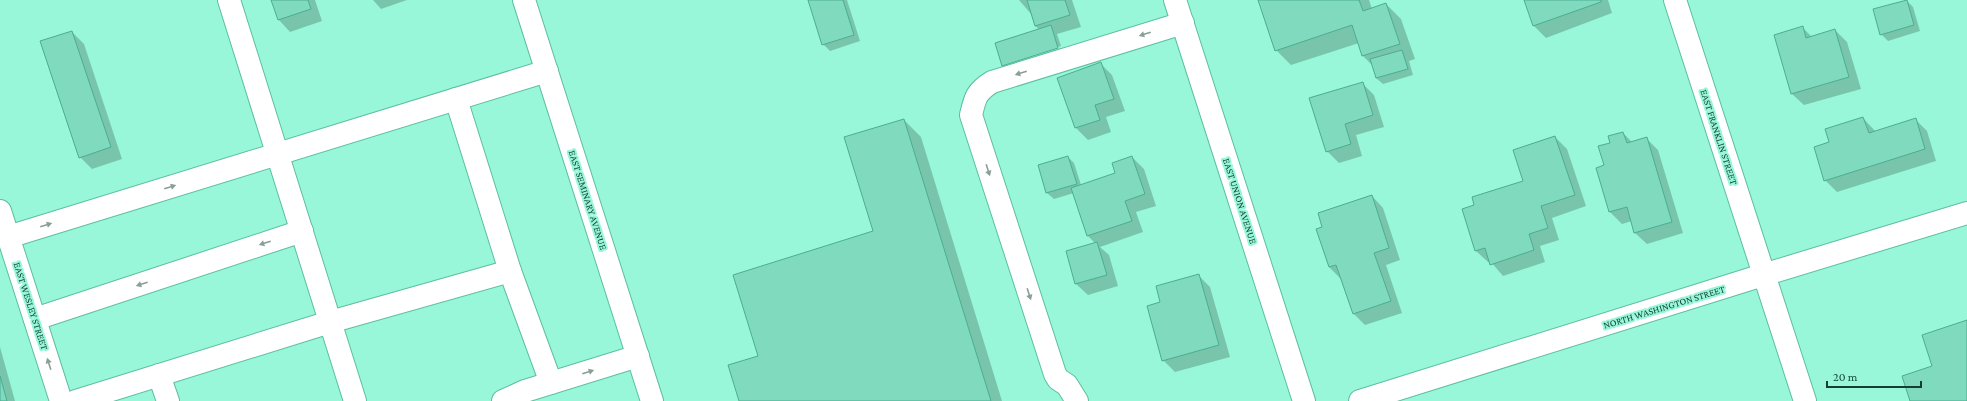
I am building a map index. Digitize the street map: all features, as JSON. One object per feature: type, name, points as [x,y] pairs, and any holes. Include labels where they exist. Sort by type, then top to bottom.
[{"type":"street","points":[[229,0],[355,401]]},
{"type":"street","name":"EAST SEMINARY AVENUE","points":[[524,0],[652,401]]},
{"type":"street","name":"EAST UNION AVENUE","points":[[1175,0],[1304,401]]},
{"type":"street","name":"EAST FRANKLIN STREET","points":[[1675,0],[1805,401]]},
{"type":"street","points":[[1077,401],[1067,384],[1058,379],[1055,374],[971,116],[974,99],[981,89],[992,82],[1183,22]]},
{"type":"street","points":[[8,236],[547,71]]},
{"type":"street","points":[[456,99],[510,271],[551,384]]},
{"type":"street","name":"EAST WESLEY STREET","points":[[0,211],[61,401]]},
{"type":"street","name":"NORTH WASHINGTON STREET","points":[[1360,401],[1967,213]]},
{"type":"street","points":[[35,319],[302,231]]},
{"type":"street","points":[[76,401],[330,322],[510,271]]},
{"type":"street","points":[[503,401],[525,391],[638,356]]},
{"type":"street","points":[[159,375],[168,401]]},
{"type":"building","points":[[271,0],[308,0],[311,9],[278,20]]},
{"type":"building","points":[[808,0],[843,0],[854,35],[822,45]]},
{"type":"building","points":[[1027,0],[1065,0],[1070,15],[1035,26]]},
{"type":"building","points":[[1258,0],[1359,0],[1363,11],[1386,3],[1400,44],[1362,56],[1352,25],[1275,51]]},
{"type":"building","points":[[1524,0],[1601,0],[1601,2],[1533,26]]},
{"type":"building","points":[[1907,0],[1914,25],[1880,35],[1873,9]]},
{"type":"building","points":[[1051,25],[1058,48],[1002,66],[995,43]]},
{"type":"building","points":[[1803,26],[1806,38],[1835,29],[1849,77],[1791,94],[1774,35]]},
{"type":"building","points":[[72,31],[111,147],[79,158],[40,41]]},
{"type":"building","points":[[1402,50],[1408,69],[1376,78],[1370,59]]},
{"type":"building","points":[[1101,62],[1114,99],[1095,105],[1100,120],[1075,128],[1057,78]]},
{"type":"building","points":[[1363,82],[1373,115],[1345,124],[1351,144],[1326,152],[1309,98]]},
{"type":"building","points":[[1863,117],[1869,133],[1916,118],[1925,149],[1824,181],[1814,147],[1829,142],[1825,129]]},
{"type":"building","points":[[904,119],[991,401],[739,401],[728,365],[758,356],[733,275],[873,231],[844,137]]},
{"type":"building","points":[[1623,132],[1627,143],[1647,137],[1672,222],[1634,233],[1627,207],[1609,212],[1596,168],[1604,165],[1598,146],[1610,143],[1608,136]]},
{"type":"building","points":[[1555,136],[1575,195],[1541,206],[1548,228],[1529,234],[1534,250],[1490,265],[1485,248],[1475,251],[1462,209],[1474,205],[1472,197],[1523,181],[1513,150]]},
{"type":"building","points":[[1068,156],[1077,184],[1046,193],[1038,165]]},
{"type":"building","points":[[1132,156],[1145,194],[1125,201],[1132,221],[1087,236],[1071,188],[1115,173],[1112,163]]},
{"type":"building","points":[[1372,195],[1389,248],[1374,253],[1391,301],[1353,314],[1336,265],[1329,267],[1316,229],[1322,227],[1318,213]]},
{"type":"building","points":[[1097,242],[1107,275],[1075,284],[1066,251]]},
{"type":"building","points":[[1199,274],[1219,345],[1162,361],[1147,306],[1160,302],[1156,286]]},
{"type":"building","points":[[1967,320],[1967,401],[1910,401],[1902,376],[1932,366],[1922,335]]},
{"type":"building","points":[[0,376],[7,401],[0,401]]}]
